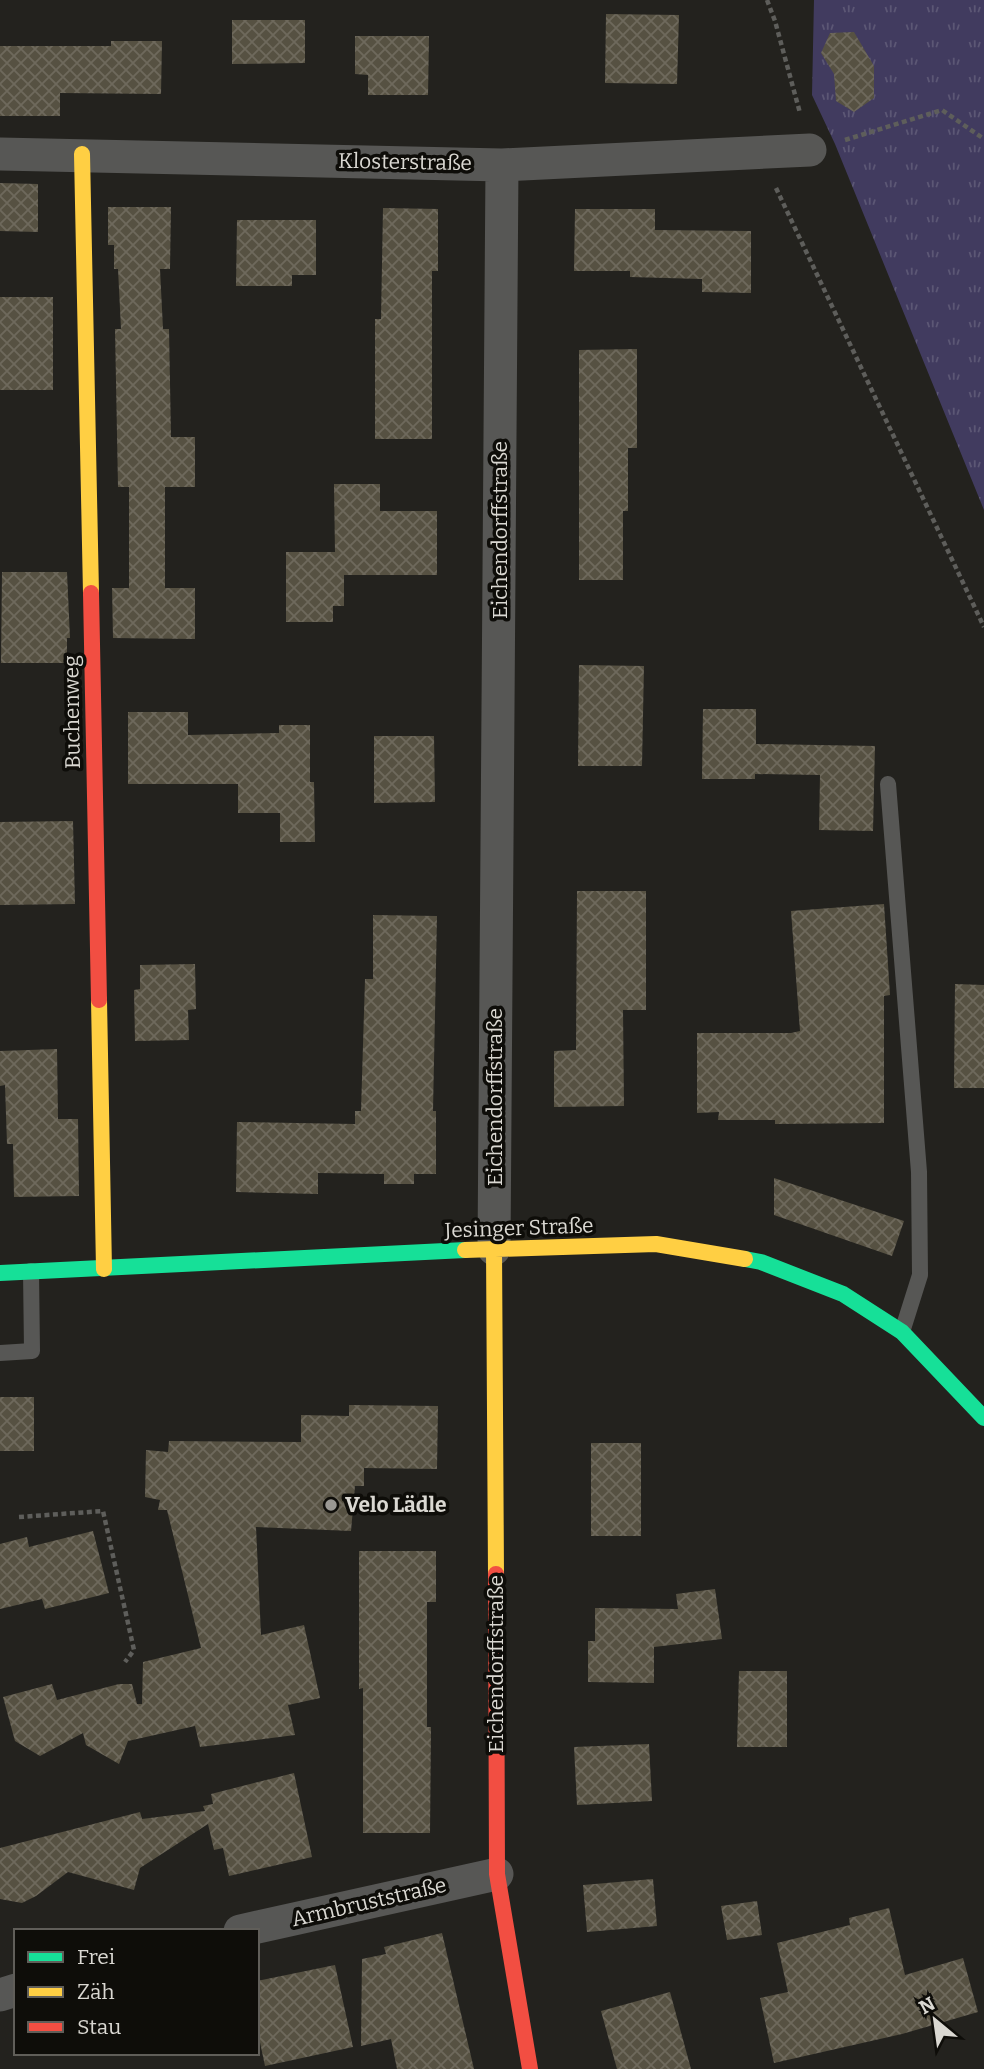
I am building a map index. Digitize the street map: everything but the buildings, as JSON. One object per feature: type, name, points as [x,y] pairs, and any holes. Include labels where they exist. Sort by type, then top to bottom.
[{"type":"street","name":"Klosterstraße","points":[[0,154],[502,164],[760,153],[822,147]]},
{"type":"street","name":"Buchenweg","points":[[82,154],[104,1269]]},
{"type":"street","name":"Eichendorffstraße","points":[[502,164],[494,1249],[497,1874],[530,2069]]},
{"type":"street","name":"Jesinger Straße","points":[[0,1273],[494,1249],[656,1244],[761,1262],[843,1294],[902,1332],[984,1418]]},
{"type":"street","name":"Armbruststraße","points":[[249,1929],[497,1874]]},
{"type":"lane","points":[[888,784],[919,1172],[920,1275],[902,1332]]},
{"type":"lane","points":[[0,1353],[32,1351],[31,1271]]},
{"type":"path","points":[[767,0],[822,147],[942,110],[984,139]]},
{"type":"path","points":[[760,153],[984,627]]},
{"type":"path","points":[[19,1517],[103,1511],[134,1650],[125,1662]]},
{"type":"green space","points":[[814,0],[984,0],[984,510],[835,144],[812,95]]},
{"type":"traffic: fast","points":[[0,1273],[465,1250]]},
{"type":"traffic: fast","points":[[745,1259],[761,1262],[843,1294],[902,1332],[984,1418]]},
{"type":"traffic: slow","points":[[82,154],[91,593]]},
{"type":"traffic: slow","points":[[99,1000],[104,1269]]},
{"type":"traffic: slow","points":[[465,1250],[656,1244],[745,1259]]},
{"type":"traffic: slow","points":[[494,1249],[496,1574]]},
{"type":"traffic: jam","points":[[91,593],[99,1000]]},
{"type":"traffic: jam","points":[[496,1574],[497,1874],[530,2069]]},
{"type":"place","name":"Velo Lädle","points":[[331,1505]]}]
